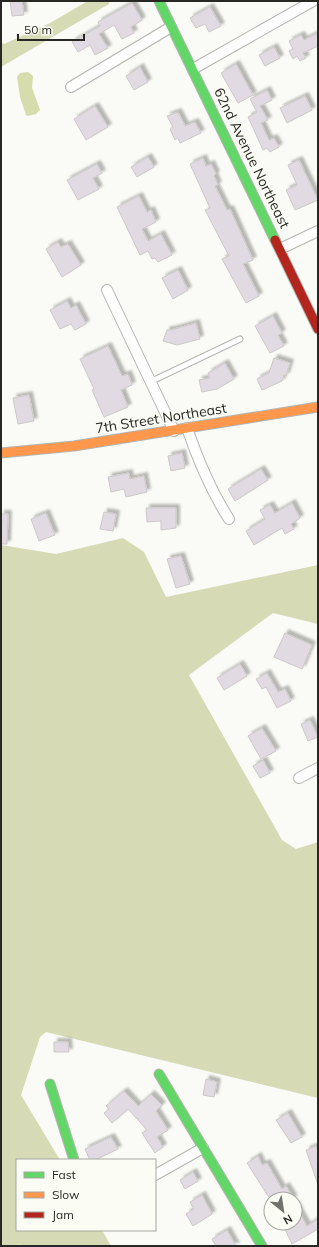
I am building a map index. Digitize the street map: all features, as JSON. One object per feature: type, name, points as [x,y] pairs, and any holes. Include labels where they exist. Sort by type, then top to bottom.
[{"type":"street","name":"62nd Avenue Northeast","points":[[158,1],[193,69],[318,329]]},
{"type":"street","points":[[193,69],[313,1]]},
{"type":"street","points":[[71,87],[171,27]]},
{"type":"street","points":[[280,249],[318,231]]},
{"type":"street","points":[[107,290],[174,430]]},
{"type":"street","name":"7th Street Northeast","points":[[5,453],[56,449],[318,407]]},
{"type":"street","points":[[188,428],[195,452],[217,500],[229,519]]},
{"type":"street","points":[[299,778],[318,768]]},
{"type":"street","points":[[159,1074],[262,1246]]},
{"type":"street","points":[[50,1084],[74,1159]]},
{"type":"street","points":[[156,1174],[203,1148]]},
{"type":"lane","points":[[152,382],[240,339]]},
{"type":"shaded area","points":[[88,1],[109,1],[109,4],[1,67],[1,42],[4,44],[50,23]]},
{"type":"shaded area","points":[[28,72],[33,76],[32,88],[40,110],[36,114],[28,116],[26,115],[20,97],[17,77],[20,73]]},
{"type":"shaded area","points":[[123,538],[144,552],[166,597],[318,565],[318,624],[273,613],[189,675],[282,840],[296,849],[318,842],[318,1098],[46,1032],[40,1037],[21,1095],[59,1159],[16,1159],[16,1231],[103,1231],[111,1246],[1,1246],[1,545],[56,554]]},
{"type":"building","points":[[10,1],[22,1],[24,15],[12,16]]},
{"type":"building","points":[[132,3],[142,20],[131,27],[134,33],[122,39],[114,25],[99,34],[108,48],[95,55],[90,45],[78,52],[72,42],[100,26],[98,22]]},
{"type":"building","points":[[210,7],[221,26],[209,32],[205,24],[196,28],[190,18]]},
{"type":"building","points":[[318,33],[318,46],[303,53],[306,58],[300,61],[297,56],[293,59],[289,51],[293,49],[289,41],[301,35],[304,40]]},
{"type":"building","points":[[274,47],[280,58],[265,66],[259,55]]},
{"type":"building","points":[[236,64],[253,95],[238,103],[221,73]]},
{"type":"building","points":[[140,67],[148,82],[134,90],[126,76]]},
{"type":"building","points":[[267,90],[272,100],[260,106],[268,120],[261,123],[269,140],[274,138],[279,147],[270,152],[267,148],[263,150],[248,117],[257,112],[250,99]]},
{"type":"building","points":[[305,96],[312,110],[287,123],[280,108]]},
{"type":"building","points":[[95,106],[108,127],[86,140],[74,119]]},
{"type":"building","points":[[178,112],[185,126],[195,122],[201,133],[180,143],[178,138],[175,140],[170,129],[173,127],[167,116]]},
{"type":"building","points":[[148,157],[154,167],[137,177],[131,167]]},
{"type":"building","points":[[203,158],[206,166],[211,164],[216,174],[214,176],[218,185],[215,186],[227,210],[230,209],[253,260],[243,264],[259,296],[246,303],[222,259],[229,256],[205,210],[210,208],[190,164]]},
{"type":"building","points":[[299,160],[318,200],[295,210],[286,190],[297,185],[288,165]]},
{"type":"building","points":[[97,164],[102,173],[93,178],[99,189],[78,200],[67,180]]},
{"type":"building","points":[[139,196],[147,212],[151,210],[156,222],[142,229],[148,241],[161,234],[172,255],[158,262],[155,258],[152,259],[148,251],[140,255],[117,207]]},
{"type":"building","points":[[58,242],[61,247],[68,244],[81,265],[62,277],[46,249]]},
{"type":"building","points":[[178,270],[188,290],[173,299],[162,278]]},
{"type":"building","points":[[67,301],[71,308],[76,305],[86,324],[75,330],[71,324],[60,329],[50,310]]},
{"type":"building","points":[[273,316],[282,333],[278,335],[284,346],[270,353],[255,326]]},
{"type":"building","points":[[196,323],[200,339],[177,345],[163,341],[167,330]]},
{"type":"building","points":[[108,346],[122,376],[128,374],[132,385],[121,390],[128,407],[104,417],[92,390],[94,389],[80,359]]},
{"type":"building","points":[[274,358],[290,363],[286,376],[284,375],[282,381],[262,390],[257,379],[269,373]]},
{"type":"building","points":[[225,363],[234,379],[217,389],[202,392],[199,380],[210,378],[208,373]]},
{"type":"building","points":[[29,395],[34,421],[18,424],[13,398]]},
{"type":"building","points":[[182,453],[185,468],[171,471],[168,456]]},
{"type":"building","points":[[261,469],[268,480],[235,501],[228,489]]},
{"type":"building","points":[[129,473],[130,479],[144,476],[147,492],[126,497],[124,489],[111,492],[108,477]]},
{"type":"building","points":[[292,503],[300,518],[291,524],[294,529],[285,534],[282,528],[254,545],[246,531],[265,519],[260,510],[270,505],[275,513]]},
{"type":"building","points":[[146,508],[176,508],[176,528],[161,530],[161,521],[147,522]]},
{"type":"building","points":[[104,512],[116,514],[113,531],[100,529]]},
{"type":"building","points":[[46,513],[55,535],[39,541],[31,519]]},
{"type":"building","points":[[1,514],[8,514],[7,544],[1,544]]},
{"type":"building","points":[[181,556],[190,584],[176,588],[167,559]]},
{"type":"building","points":[[285,633],[312,645],[302,669],[274,657]]},
{"type":"building","points":[[240,664],[247,676],[224,690],[217,678]]},
{"type":"building","points":[[267,673],[278,692],[285,689],[291,701],[277,708],[266,687],[262,689],[256,679]]},
{"type":"building","points":[[310,720],[318,737],[308,741],[301,724]]},
{"type":"building","points":[[262,728],[276,751],[261,759],[248,736]]},
{"type":"building","points":[[263,760],[270,773],[260,778],[253,766]]},
{"type":"building","points":[[54,1042],[68,1042],[69,1052],[54,1052]]},
{"type":"building","points":[[206,1079],[217,1082],[214,1097],[203,1095]]},
{"type":"building","points":[[124,1091],[138,1106],[151,1094],[162,1105],[156,1111],[168,1130],[157,1137],[163,1147],[155,1153],[142,1133],[147,1130],[128,1109],[112,1123],[104,1113],[109,1109],[106,1106]]},
{"type":"building","points":[[288,1113],[302,1137],[291,1143],[276,1120]]},
{"type":"building","points":[[111,1137],[118,1149],[97,1159],[90,1159],[85,1149]]},
{"type":"building","points":[[316,1146],[318,1152],[317,1182],[306,1150]]},
{"type":"building","points":[[258,1156],[262,1165],[267,1163],[282,1189],[286,1186],[289,1191],[265,1191],[247,1163]]},
{"type":"building","points":[[193,1172],[198,1181],[185,1189],[180,1180]]},
{"type":"building","points":[[202,1195],[212,1214],[193,1226],[186,1214],[194,1209],[190,1202]]},
{"type":"building","points":[[303,1219],[307,1226],[318,1219],[318,1229],[292,1244],[286,1231],[303,1231]]},
{"type":"building","points":[[227,1230],[236,1246],[216,1246],[212,1239]]},
{"type":"traffic: fast","points":[[159,1],[275,240]]},
{"type":"traffic: fast","points":[[159,1074],[262,1246]]},
{"type":"traffic: fast","points":[[50,1084],[74,1159]]},
{"type":"traffic: slow","points":[[1,453],[74,446],[318,407]]},
{"type":"traffic: jam","points":[[275,240],[318,329]]}]
